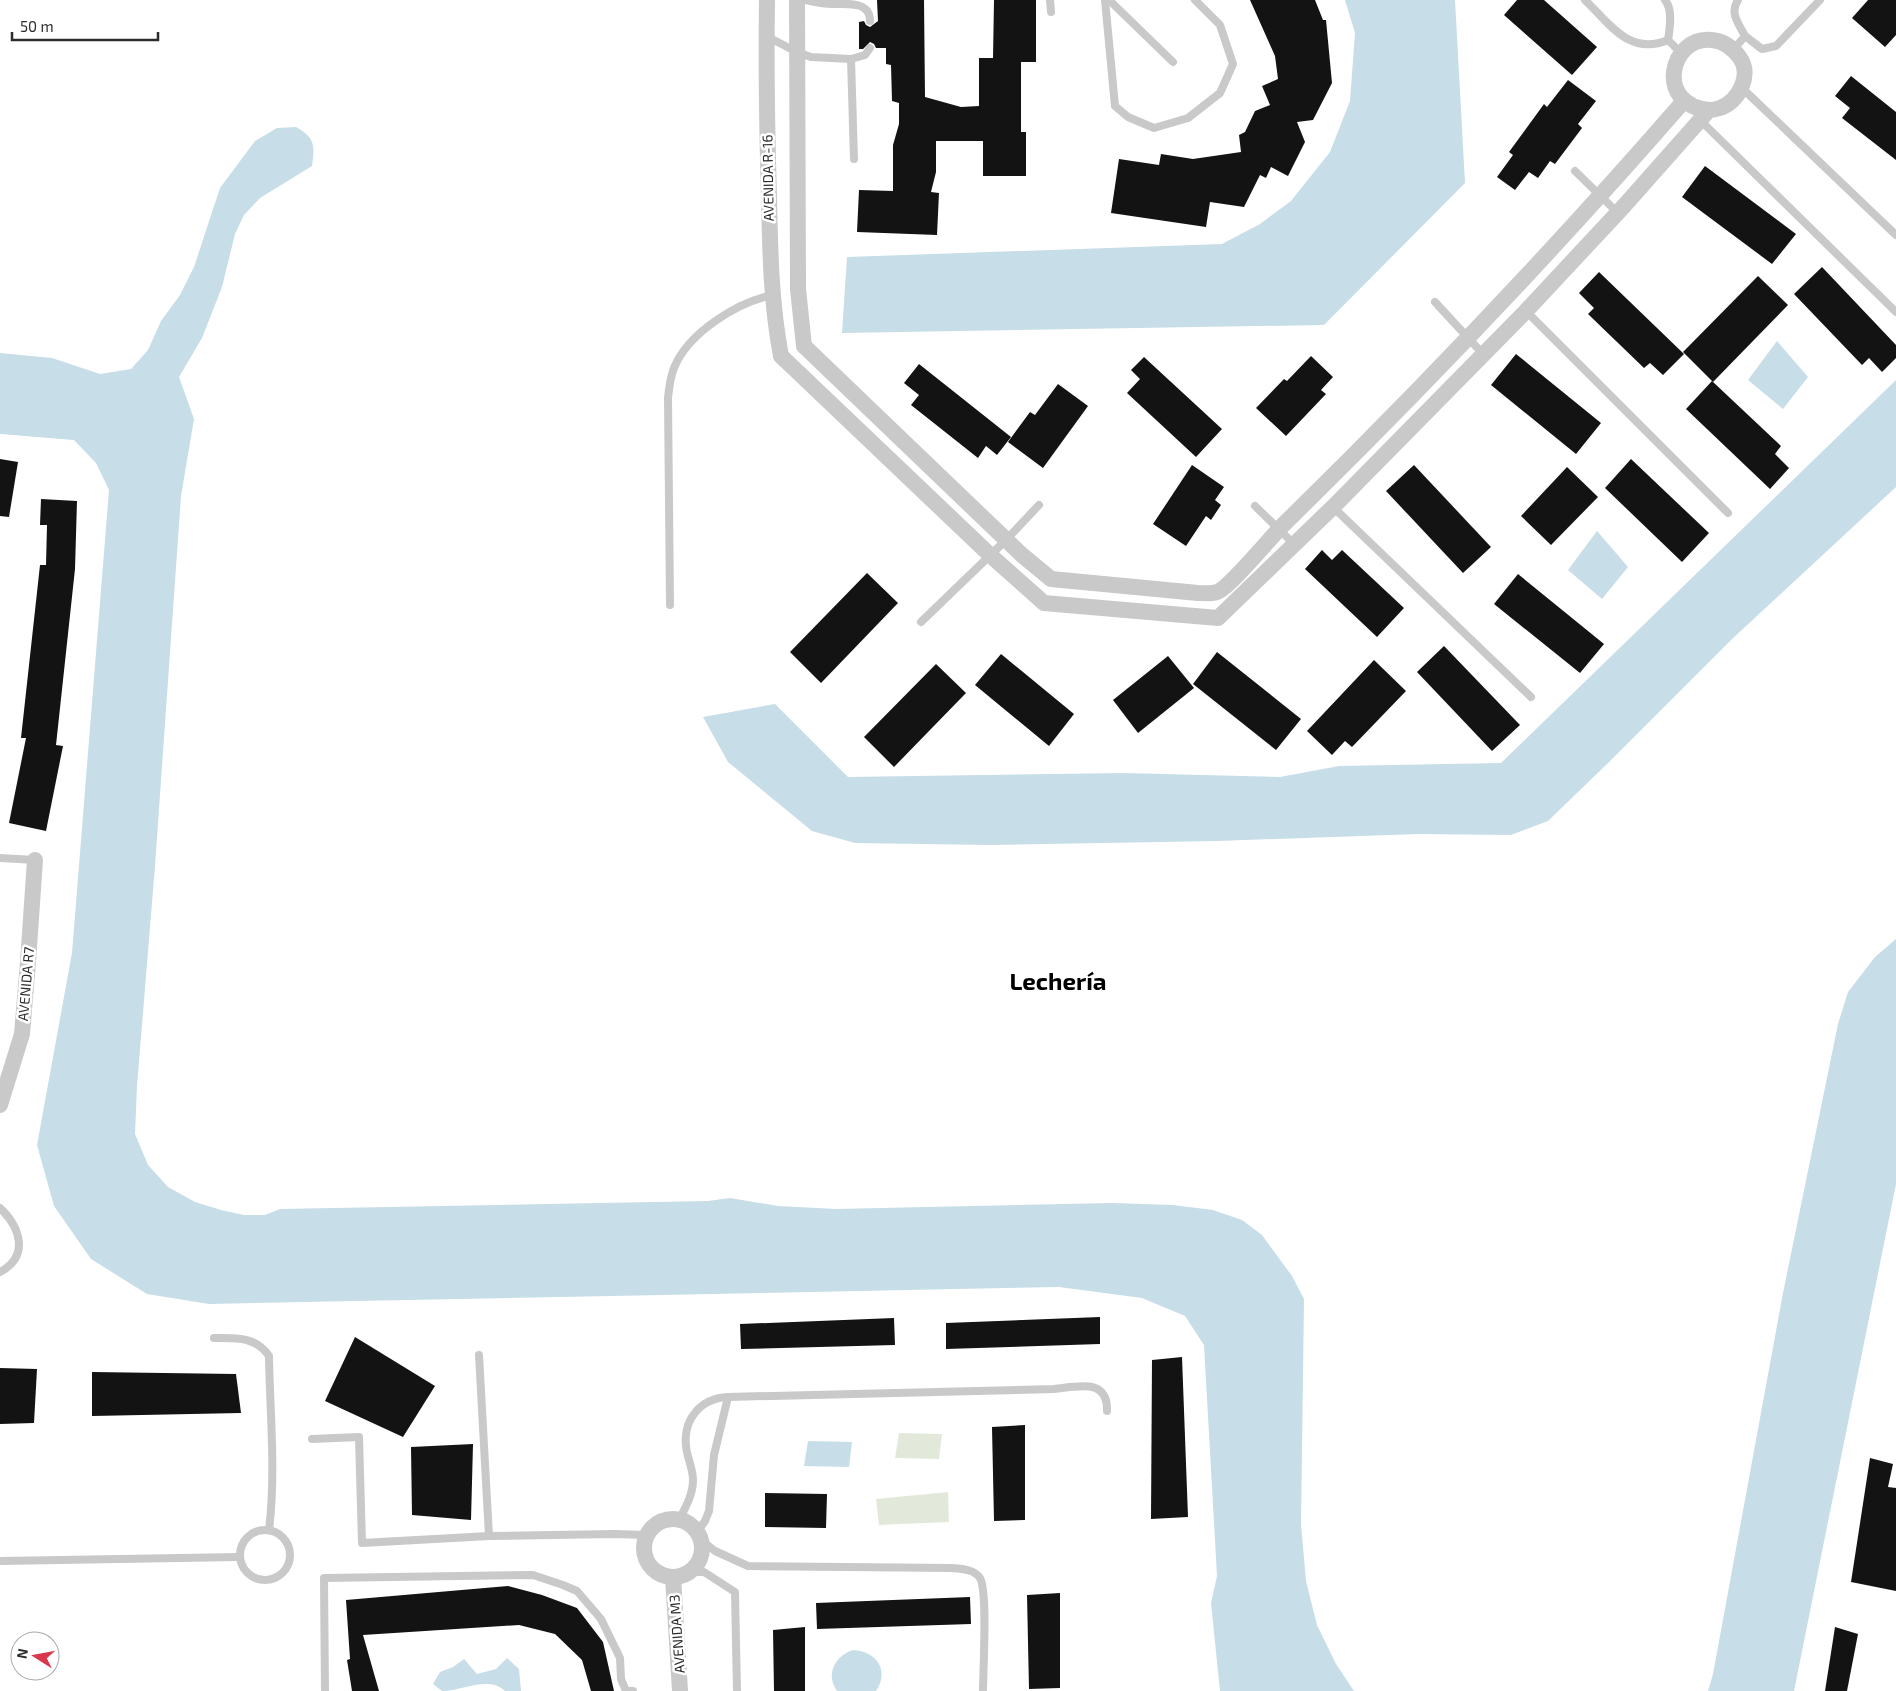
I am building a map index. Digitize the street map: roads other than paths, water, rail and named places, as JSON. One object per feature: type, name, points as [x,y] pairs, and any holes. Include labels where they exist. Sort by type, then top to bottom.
[{"type":"street","name":"AVENIDA R-16","points":[[767,0],[768,171],[775,324],[781,356]]},
{"type":"street","points":[[797,0],[798,288],[804,346],[1006,540],[1051,580],[1198,593],[1218,592],[1232,580],[1279,529],[1468,338],[1602,196],[1683,102]]},
{"type":"street","points":[[804,346],[781,356],[1044,603],[1218,618],[1295,545],[1526,311],[1618,213],[1705,115],[1728,104],[1742,88],[1745,72],[1742,60],[1734,50],[1720,41],[1703,39],[1688,46],[1681,53],[1674,75],[1675,87],[1683,102],[1698,109],[1705,115]]},
{"type":"street","points":[[1412,395],[1428,410]]},
{"type":"street","name":"AVENIDA R7","points":[[0,1105],[22,1034],[34,860]]},
{"type":"street","points":[[679,1520],[692,1526],[699,1536],[701,1554],[695,1567],[690,1572],[673,1577],[664,1576],[651,1566],[644,1552],[647,1536],[657,1524],[679,1520]]},
{"type":"street","name":"AVENIDA M3","points":[[673,1577],[680,1691]]},
{"type":"lane","points":[[806,0],[832,4],[847,1],[862,6],[870,15],[870,21]]},
{"type":"lane","points":[[1050,0],[1051,12]]},
{"type":"lane","points":[[1105,0],[1115,106],[1128,118],[1154,128],[1188,118],[1220,93],[1233,64],[1220,24],[1195,0]]},
{"type":"lane","points":[[1109,0],[1173,62]]},
{"type":"lane","points":[[1585,0],[1628,40],[1644,44],[1656,44],[1668,40]]},
{"type":"lane","points":[[1664,0],[1667,2],[1669,15],[1668,40],[1681,53]]},
{"type":"lane","points":[[1738,0],[1734,6],[1733,13],[1745,36],[1762,49],[1776,46],[1820,0]]},
{"type":"lane","points":[[766,36],[811,57],[851,59],[865,55],[870,48]]},
{"type":"lane","points":[[1734,50],[1745,36]]},
{"type":"lane","points":[[851,59],[854,159]]},
{"type":"lane","points":[[1742,88],[1896,235]]},
{"type":"lane","points":[[1705,115],[1896,312]]},
{"type":"lane","points":[[1575,171],[1618,213]]},
{"type":"lane","points":[[670,605],[668,398],[672,373],[686,348],[709,327],[745,304],[773,295]]},
{"type":"lane","points":[[1435,302],[1483,354]]},
{"type":"lane","points":[[1526,311],[1728,513]]},
{"type":"lane","points":[[921,622],[1006,540],[1039,505]]},
{"type":"lane","points":[[1255,506],[1295,545]]},
{"type":"lane","points":[[1333,507],[1532,697]]},
{"type":"lane","points":[[0,858],[34,860]]},
{"type":"lane","points":[[0,1208],[14,1224],[18,1232],[19,1241],[15,1258],[10,1265],[0,1272]]},
{"type":"lane","points":[[214,1338],[250,1340],[264,1349],[269,1356],[272,1466],[269,1530]]},
{"type":"lane","points":[[479,1355],[489,1536]]},
{"type":"lane","points":[[679,1520],[686,1508],[692,1487],[692,1470],[685,1436],[696,1411],[714,1399],[728,1397],[1014,1391],[1089,1386],[1095,1387],[1104,1394],[1107,1399],[1107,1411]]},
{"type":"lane","points":[[728,1397],[714,1455],[709,1511],[699,1536],[714,1550],[748,1566],[952,1568],[975,1573],[980,1579],[984,1598],[983,1691]]},
{"type":"lane","points":[[312,1439],[359,1437],[362,1542],[489,1536],[614,1534],[647,1536]]},
{"type":"lane","points":[[269,1530],[281,1536],[288,1547],[290,1560],[284,1572],[267,1580],[254,1578],[244,1569],[239,1557],[242,1544],[250,1534],[269,1530]]},
{"type":"lane","points":[[0,1561],[239,1557]]},
{"type":"lane","points":[[690,1572],[704,1572],[735,1592],[736,1691]]},
{"type":"lane","points":[[325,1691],[324,1578],[533,1575],[577,1591],[601,1619],[620,1658],[622,1679],[626,1690],[633,1691]]},
{"type":"water","points":[[1345,0],[1455,0],[1465,183],[1324,325],[842,333],[847,257],[1222,244],[1260,224],[1291,201],[1330,152],[1350,101],[1355,33]]},
{"type":"water","points":[[296,127],[307,135],[312,143],[312,166],[260,198],[244,215],[235,234],[222,287],[202,338],[179,377],[194,419],[181,496],[155,866],[137,1086],[135,1134],[148,1165],[168,1187],[195,1202],[244,1215],[265,1215],[280,1209],[708,1201],[730,1198],[778,1206],[836,1209],[1112,1203],[1173,1205],[1213,1210],[1242,1220],[1262,1235],[1292,1276],[1304,1299],[1301,1524],[1306,1581],[1317,1625],[1336,1664],[1354,1691],[1220,1691],[1211,1603],[1217,1576],[1204,1345],[1185,1316],[1142,1298],[1059,1287],[209,1304],[147,1294],[91,1259],[54,1206],[37,1145],[72,953],[109,490],[96,463],[74,440],[0,434],[0,353],[52,358],[100,374],[131,369],[148,350],[161,321],[180,295],[194,267],[220,188],[255,141],[277,128]]},
{"type":"water","points":[[1777,341],[1808,377],[1783,409],[1748,380]]},
{"type":"water","points":[[1896,380],[1896,487],[1731,640],[1548,821],[1511,835],[1418,834],[1217,841],[991,845],[855,843],[812,831],[728,762],[703,717],[775,704],[848,777],[1123,773],[1280,777],[1339,766],[1501,763]]},
{"type":"water","points":[[1597,531],[1628,567],[1602,599],[1568,570]]},
{"type":"water","points":[[1896,939],[1896,1184],[1794,1691],[1708,1691],[1713,1674],[1783,1293],[1838,1024],[1848,992],[1875,957]]},
{"type":"water","points":[[808,1441],[852,1442],[849,1467],[804,1466]]},
{"type":"water","points":[[853,1650],[868,1654],[878,1663],[882,1676],[876,1691],[837,1691],[832,1678],[834,1666],[841,1657]]},
{"type":"water","points":[[507,1658],[519,1669],[521,1691],[505,1691],[499,1686],[483,1684],[442,1691],[433,1684],[440,1672],[453,1667],[464,1659],[477,1674],[496,1669]]},
{"type":"district","name":"Lechería","points":[[1058,982]]}]
